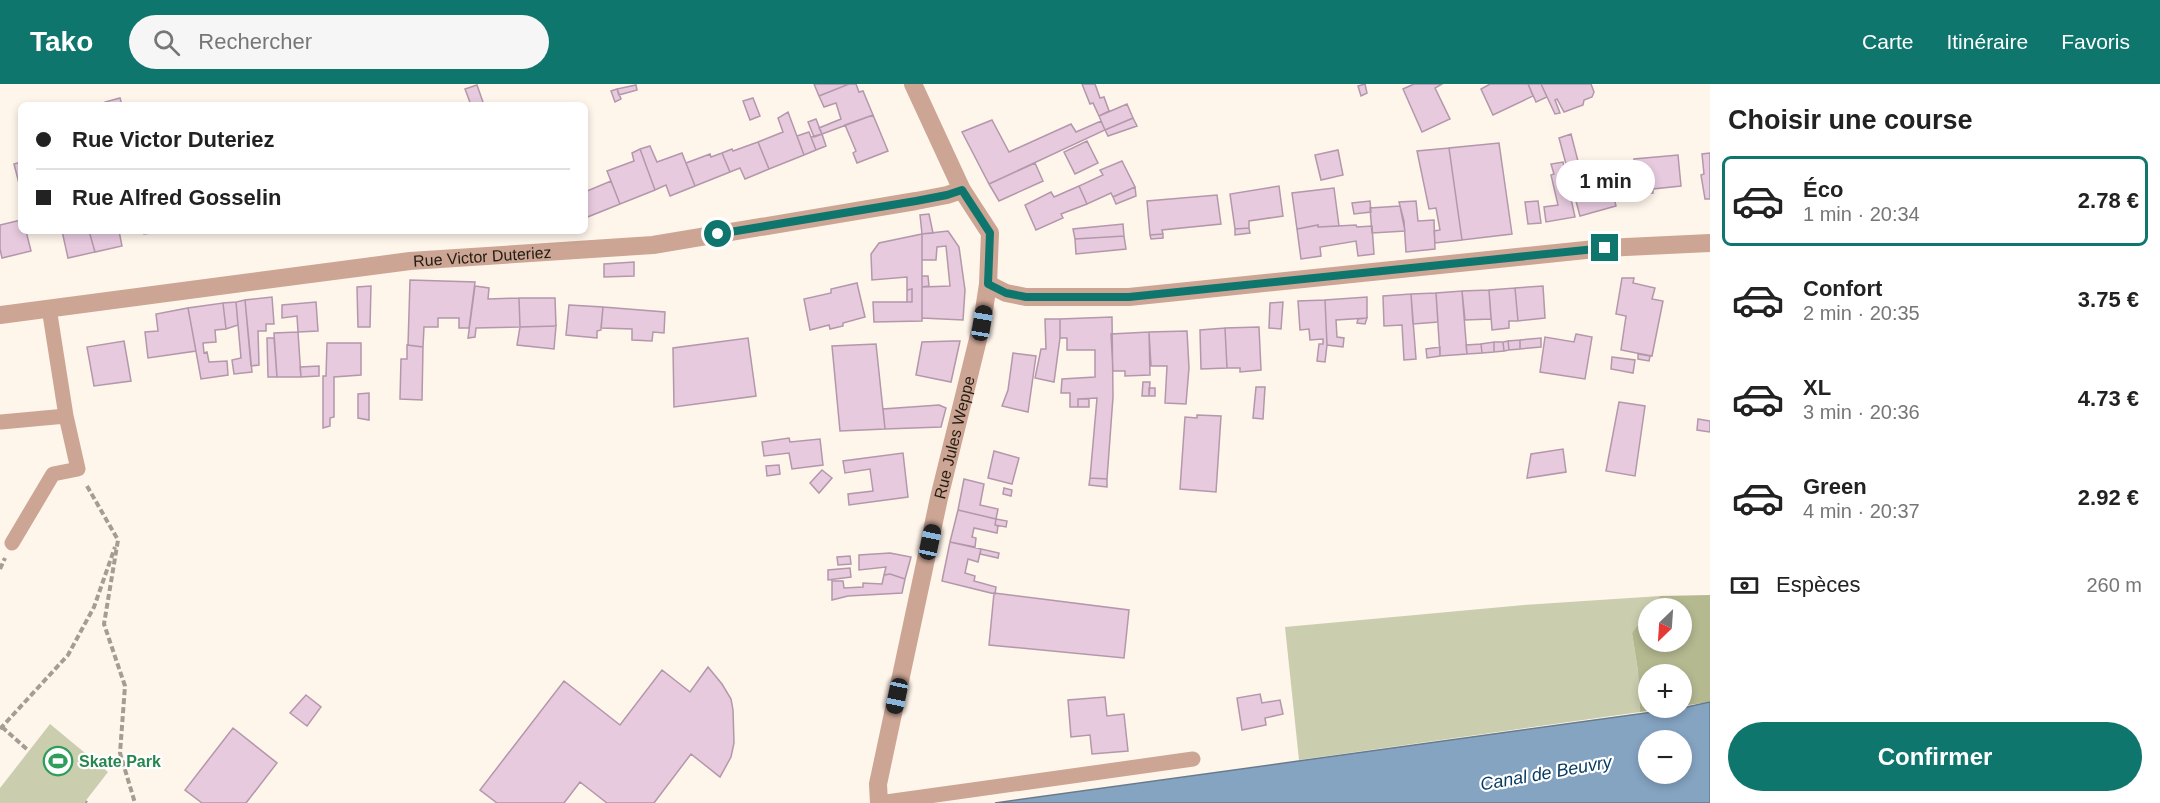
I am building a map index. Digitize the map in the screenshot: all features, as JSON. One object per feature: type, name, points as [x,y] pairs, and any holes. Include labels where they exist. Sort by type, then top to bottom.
[{"type":"street","name":"Rue Jules Weppe","points":[[879,803],[878,784],[939,498],[982,323],[988,284],[990,233],[962,190],[916,85]]},
{"type":"street","name":"Rue Victor Duteriez","points":[[0,315],[410,261],[652,245],[916,201],[962,190]]},
{"type":"street","points":[[988,284],[1006,293],[1026,297],[1129,297],[1605,248],[1710,243]]},
{"type":"lane","points":[[12,543],[53,474],[78,469],[66,416],[49,308]]},
{"type":"lane","points":[[1,422],[66,416]]},
{"type":"lane","points":[[879,803],[1193,759]]},
{"type":"path","points":[[78,469],[118,540],[104,624],[125,686],[120,753],[135,803]]},
{"type":"path","points":[[30,751],[1,728],[68,656],[94,607],[118,540]]},
{"type":"green space","points":[[1710,595],[1710,702],[1692,705],[1692,664],[1638,664],[1638,671],[1632,633],[1638,625],[1638,652],[1692,652],[1692,598],[1658,598],[1660,596]]},
{"type":"green space","points":[[1660,596],[1658,598],[1638,598],[1638,625],[1632,633],[1638,671],[1638,712],[1299,760],[1285,627],[1524,605]]},
{"type":"green space","name":"Skate Park","points":[[50,724],[108,772],[84,803],[0,803],[0,788]]},
{"type":"water","name":"Canal de Beuvry","points":[[1710,702],[1710,803],[995,803],[1638,714],[1638,718],[1692,718],[1692,706]]},
{"type":"building","points":[[814,84],[849,84],[819,96]]},
{"type":"building","points":[[849,84],[856,84],[859,92],[863,91],[873,115],[822,134],[819,128],[841,119],[836,103],[824,107],[819,96]]},
{"type":"building","points":[[1082,84],[1095,84],[1100,98],[1104,97],[1109,111],[1099,116],[1093,103],[1090,104]]},
{"type":"building","points":[[1365,84],[1367,93],[1361,96],[1358,86]]},
{"type":"building","points":[[1414,84],[1442,84],[1435,88],[1450,119],[1422,132],[1403,89]]},
{"type":"building","points":[[1490,84],[1528,84],[1533,96],[1493,115],[1481,89]]},
{"type":"building","points":[[1528,84],[1541,84],[1547,97],[1536,102]]},
{"type":"building","points":[[1541,84],[1591,84],[1594,92],[1592,97],[1584,100],[1583,105],[1564,112],[1557,99],[1555,100],[1560,113],[1555,114]]},
{"type":"building","points":[[477,85],[483,102],[470,102],[465,89]]},
{"type":"building","points":[[636,85],[637,90],[619,95],[617,89]]},
{"type":"building","points":[[617,89],[621,99],[615,102],[611,91]]},
{"type":"building","points":[[120,98],[121,102],[105,102]]},
{"type":"building","points":[[753,98],[760,116],[750,120],[743,101]]},
{"type":"building","points":[[1127,104],[1133,118],[1105,130],[1099,116]]},
{"type":"building","points":[[788,112],[804,155],[769,169],[758,142],[783,132],[778,118]]},
{"type":"building","points":[[873,115],[888,151],[857,163],[853,153],[856,151],[845,125]]},
{"type":"building","points":[[1133,118],[1137,126],[1108,136],[1105,130]]},
{"type":"building","points":[[816,119],[822,134],[814,137],[808,122]]},
{"type":"building","points":[[992,120],[1009,152],[1071,124],[1076,132],[1101,121],[1105,130],[989,184],[962,132]]},
{"type":"building","points":[[809,132],[816,150],[804,155],[797,136]]},
{"type":"building","points":[[822,134],[826,146],[816,150],[811,137]]},
{"type":"building","points":[[1571,134],[1581,173],[1591,171],[1595,185],[1610,180],[1616,206],[1580,216],[1559,138]]},
{"type":"building","points":[[1087,141],[1098,163],[1075,174],[1064,152]]},
{"type":"building","points":[[758,142],[769,169],[745,179],[740,168],[730,172],[722,153]]},
{"type":"building","points":[[1499,143],[1512,234],[1462,240],[1449,148]]},
{"type":"building","points":[[650,146],[657,162],[682,153],[695,186],[670,196],[666,185],[655,190],[640,149]]},
{"type":"building","points":[[1449,148],[1462,240],[1435,243],[1434,231],[1440,230],[1436,208],[1429,209],[1417,151]]},
{"type":"building","points":[[640,149],[655,190],[620,204],[607,171],[634,161],[632,153]]},
{"type":"building","points":[[1338,150],[1343,175],[1321,180],[1315,155]]},
{"type":"building","points":[[722,153],[730,172],[695,186],[686,163],[710,154],[711,157]]},
{"type":"building","points":[[1710,153],[1710,199],[1705,199],[1701,175],[1704,174],[1702,154]]},
{"type":"building","points":[[1678,155],[1681,186],[1653,189],[1653,193],[1637,194],[1634,159]]},
{"type":"building","points":[[1122,161],[1135,187],[1113,197],[1111,193],[1087,204],[1079,186],[1103,175],[1100,170]]},
{"type":"building","points":[[1563,162],[1575,217],[1546,222],[1544,207],[1558,205],[1551,175],[1554,174],[1551,164]]},
{"type":"building","points":[[18,163],[18,179],[14,164]]},
{"type":"building","points":[[1035,163],[1043,181],[999,201],[989,184]]},
{"type":"building","points":[[611,181],[620,204],[588,217],[588,191]]},
{"type":"building","points":[[1079,186],[1087,204],[1061,214],[1063,218],[1036,230],[1025,205],[1051,192],[1054,197]]},
{"type":"building","points":[[1279,186],[1283,216],[1249,221],[1249,228],[1235,229],[1230,194]]},
{"type":"building","points":[[1135,187],[1136,196],[1116,204],[1113,197]]},
{"type":"building","points":[[1334,188],[1339,226],[1318,227],[1318,225],[1297,229],[1292,193]]},
{"type":"building","points":[[1217,195],[1221,224],[1162,230],[1163,234],[1150,235],[1147,201]]},
{"type":"building","points":[[1370,201],[1371,212],[1354,214],[1352,203]]},
{"type":"building","points":[[1416,201],[1418,221],[1434,220],[1435,249],[1406,252],[1404,221],[1399,202]]},
{"type":"building","points":[[1538,201],[1541,223],[1528,224],[1525,202]]},
{"type":"building","points":[[1400,206],[1405,231],[1372,233],[1370,208]]},
{"type":"building","points":[[929,214],[933,233],[922,234],[920,215]]},
{"type":"building","points":[[18,221],[18,234],[27,234],[31,251],[2,258],[0,225]]},
{"type":"building","points":[[1123,224],[1124,236],[1075,239],[1073,229]]},
{"type":"building","points":[[1318,225],[1318,227],[1372,226],[1374,254],[1358,256],[1356,241],[1320,247],[1321,256],[1301,259],[1297,229]]},
{"type":"building","points":[[1249,228],[1250,233],[1235,235],[1235,229]]},
{"type":"building","points":[[948,231],[959,247],[965,290],[963,320],[922,318],[922,287],[950,286],[946,246],[937,247],[936,260],[922,260],[922,234]]},
{"type":"building","points":[[63,234],[90,234],[95,252],[68,258]]},
{"type":"building","points":[[90,234],[120,234],[122,246],[95,252]]},
{"type":"building","points":[[922,234],[922,321],[874,322],[873,302],[912,302],[912,289],[907,290],[907,277],[872,280],[871,254],[879,243]]},
{"type":"building","points":[[1163,234],[1163,238],[1151,239],[1150,235]]},
{"type":"building","points":[[1124,236],[1126,249],[1076,254],[1075,239]]},
{"type":"building","points":[[634,262],[634,276],[604,277],[604,264]]},
{"type":"building","points":[[922,276],[928,276],[929,286],[922,287]]},
{"type":"building","points":[[1622,278],[1634,278],[1633,283],[1655,288],[1652,299],[1663,301],[1652,356],[1621,350],[1626,316],[1616,314]]},
{"type":"building","points":[[410,280],[475,282],[469,328],[459,328],[459,318],[438,318],[438,327],[424,327],[423,347],[408,345]]},
{"type":"building","points":[[857,283],[865,317],[843,323],[843,326],[830,329],[829,325],[810,330],[804,299],[831,293],[831,289]]},
{"type":"building","points":[[371,286],[370,327],[358,327],[357,287]]},
{"type":"building","points":[[475,286],[489,288],[488,299],[519,298],[520,327],[476,328],[475,337],[468,338]]},
{"type":"building","points":[[1543,286],[1545,318],[1518,321],[1515,288]]},
{"type":"building","points":[[1515,288],[1518,321],[1509,321],[1509,328],[1492,330],[1489,290]]},
{"type":"building","points":[[912,289],[912,302],[907,302],[907,290]]},
{"type":"building","points":[[1489,290],[1491,319],[1465,320],[1462,291]]},
{"type":"building","points":[[1462,291],[1467,354],[1440,356],[1436,293]]},
{"type":"building","points":[[1436,293],[1438,322],[1413,324],[1411,294]]},
{"type":"building","points":[[1411,294],[1416,359],[1404,360],[1402,325],[1384,326],[1383,296]]},
{"type":"building","points":[[272,297],[274,324],[266,324],[266,331],[258,331],[259,365],[251,366],[245,300]]},
{"type":"building","points":[[1367,297],[1367,318],[1336,320],[1337,337],[1344,338],[1343,347],[1327,345],[1325,300]]},
{"type":"building","points":[[519,298],[555,298],[556,326],[520,327]]},
{"type":"building","points":[[245,300],[252,372],[234,374],[232,360],[241,358],[236,302]]},
{"type":"building","points":[[1325,300],[1327,345],[1325,362],[1317,361],[1319,344],[1323,344],[1323,339],[1310,340],[1309,329],[1300,330],[1298,301]]},
{"type":"building","points":[[236,302],[238,325],[226,329],[223,303]]},
{"type":"building","points":[[316,302],[318,331],[298,332],[297,316],[282,318],[282,305]]},
{"type":"building","points":[[1283,302],[1281,329],[1269,328],[1270,303]]},
{"type":"building","points":[[223,303],[226,329],[215,330],[216,342],[203,343],[204,353],[207,352],[209,362],[227,361],[228,375],[201,379],[188,308]]},
{"type":"building","points":[[569,305],[603,307],[601,330],[597,331],[597,338],[566,335]]},
{"type":"building","points":[[603,307],[665,312],[664,333],[653,332],[652,341],[632,340],[632,329],[601,328]]},
{"type":"building","points":[[188,308],[196,351],[148,358],[145,332],[158,331],[156,314]]},
{"type":"building","points":[[1112,317],[1113,397],[1107,479],[1090,478],[1097,398],[1078,399],[1078,407],[1070,407],[1070,393],[1061,393],[1062,379],[1095,377],[1095,350],[1067,350],[1067,338],[1060,338],[1060,319]]},
{"type":"building","points":[[1367,318],[1365,324],[1357,323],[1358,319]]},
{"type":"building","points":[[1045,319],[1060,319],[1060,338],[1054,382],[1035,378],[1041,349],[1046,349]]},
{"type":"building","points":[[556,326],[554,349],[517,345],[520,327]]},
{"type":"building","points":[[1259,327],[1261,370],[1240,372],[1240,368],[1227,368],[1225,328]]},
{"type":"building","points":[[1225,328],[1227,368],[1201,369],[1200,330]]},
{"type":"building","points":[[1187,331],[1189,368],[1186,404],[1165,403],[1167,366],[1151,366],[1149,332]]},
{"type":"building","points":[[298,332],[301,377],[277,377],[274,333]]},
{"type":"building","points":[[1149,332],[1150,375],[1125,376],[1125,371],[1113,371],[1111,334]]},
{"type":"building","points":[[1576,334],[1592,337],[1585,379],[1540,372],[1545,337],[1574,342]]},
{"type":"building","points":[[267,338],[274,338],[277,377],[268,377]]},
{"type":"building","points":[[748,338],[756,396],[674,407],[673,348]]},
{"type":"building","points":[[1541,338],[1541,347],[1520,349],[1520,340]]},
{"type":"building","points":[[1520,340],[1520,349],[1509,350],[1508,341]]},
{"type":"building","points":[[124,341],[131,381],[94,386],[87,347]]},
{"type":"building","points":[[960,341],[951,382],[916,375],[922,342]]},
{"type":"building","points":[[1508,341],[1509,350],[1504,351],[1503,342]]},
{"type":"building","points":[[1494,342],[1503,342],[1504,351],[1494,352]]},
{"type":"building","points":[[1494,342],[1494,352],[1482,353],[1481,344]]},
{"type":"building","points":[[327,343],[361,343],[361,375],[334,377],[334,417],[330,418],[330,426],[323,428],[323,376],[326,376]]},
{"type":"building","points":[[876,344],[885,429],[840,431],[832,346]]},
{"type":"building","points":[[1481,344],[1482,353],[1467,354],[1466,345]]},
{"type":"building","points":[[407,345],[423,347],[422,400],[400,399],[401,359],[407,359]]},
{"type":"building","points":[[1440,347],[1440,356],[1427,358],[1426,349]]},
{"type":"building","points":[[1013,353],[1036,356],[1028,412],[1002,406],[1008,390]]},
{"type":"building","points":[[1638,354],[1650,356],[1649,361],[1638,359]]},
{"type":"building","points":[[1612,357],[1635,360],[1633,373],[1611,369]]},
{"type":"building","points":[[319,366],[319,376],[301,377],[300,367]]},
{"type":"building","points":[[1143,382],[1150,382],[1149,396],[1142,396]]},
{"type":"building","points":[[1256,387],[1265,387],[1263,419],[1253,418]]},
{"type":"building","points":[[1149,388],[1155,388],[1155,396],[1149,396]]},
{"type":"building","points":[[369,393],[369,420],[358,418],[358,394]]},
{"type":"building","points":[[1078,399],[1089,399],[1089,407],[1078,407]]},
{"type":"building","points":[[1619,402],[1645,406],[1635,476],[1606,471]]},
{"type":"building","points":[[939,405],[946,408],[941,427],[885,429],[883,409]]},
{"type":"building","points":[[1197,415],[1221,416],[1216,492],[1180,489],[1185,417],[1197,418]]},
{"type":"building","points":[[1698,419],[1710,421],[1710,432],[1697,430]]},
{"type":"building","points":[[789,438],[790,442],[820,439],[823,465],[792,469],[789,453],[764,456],[762,442]]},
{"type":"building","points":[[1563,449],[1566,472],[1527,478],[1531,454]]},
{"type":"building","points":[[994,451],[1019,458],[1012,484],[988,478]]},
{"type":"building","points":[[903,453],[908,497],[849,505],[848,494],[873,491],[870,469],[845,473],[843,461]]},
{"type":"building","points":[[779,465],[780,474],[767,476],[766,466]]},
{"type":"building","points":[[822,470],[832,478],[819,493],[810,483]]},
{"type":"building","points":[[1090,478],[1107,479],[1107,487],[1089,485]]},
{"type":"building","points":[[964,479],[984,484],[980,505],[998,509],[996,519],[958,510]]},
{"type":"building","points":[[1004,488],[1012,490],[1011,496],[1003,494]]},
{"type":"building","points":[[958,510],[996,519],[997,533],[974,528],[972,537],[976,538],[975,547],[950,542]]},
{"type":"building","points":[[996,519],[1007,521],[1006,527],[995,525]]},
{"type":"building","points":[[950,542],[981,549],[978,562],[968,559],[965,573],[975,576],[974,581],[996,587],[995,594],[942,581]]},
{"type":"building","points":[[981,549],[999,553],[998,558],[980,554]]},
{"type":"building","points":[[890,553],[911,557],[905,579],[890,574],[884,575],[886,567],[859,570],[859,555]]},
{"type":"building","points":[[850,556],[851,564],[838,565],[837,557]]},
{"type":"building","points":[[850,568],[851,577],[828,580],[828,570]]},
{"type":"building","points":[[890,574],[905,579],[902,593],[848,596],[832,600],[832,581],[843,581],[844,588],[863,587],[863,583],[882,584],[884,575]]},
{"type":"building","points":[[994,593],[1129,610],[1124,658],[989,645]]},
{"type":"building","points":[[708,667],[731,699],[733,710],[734,743],[731,757],[720,777],[691,754],[654,803],[607,803],[580,782],[564,803],[497,803],[480,790],[564,681],[620,725],[662,670],[690,692]]},
{"type":"building","points":[[1260,694],[1262,703],[1280,700],[1283,714],[1265,718],[1266,725],[1242,730],[1237,698]]},
{"type":"building","points":[[306,695],[321,707],[307,726],[290,713]]},
{"type":"building","points":[[1105,697],[1107,716],[1124,714],[1128,751],[1092,754],[1090,735],[1071,737],[1068,700]]},
{"type":"building","points":[[233,728],[277,763],[246,803],[202,803],[185,790]]},
{"type":"place","name":"Skate Park","points":[[58,761]]},
{"type":"route","points":[[718,234],[916,201],[962,190],[990,233],[988,284],[1006,293],[1026,297],[1129,297],[1605,248]]}]
